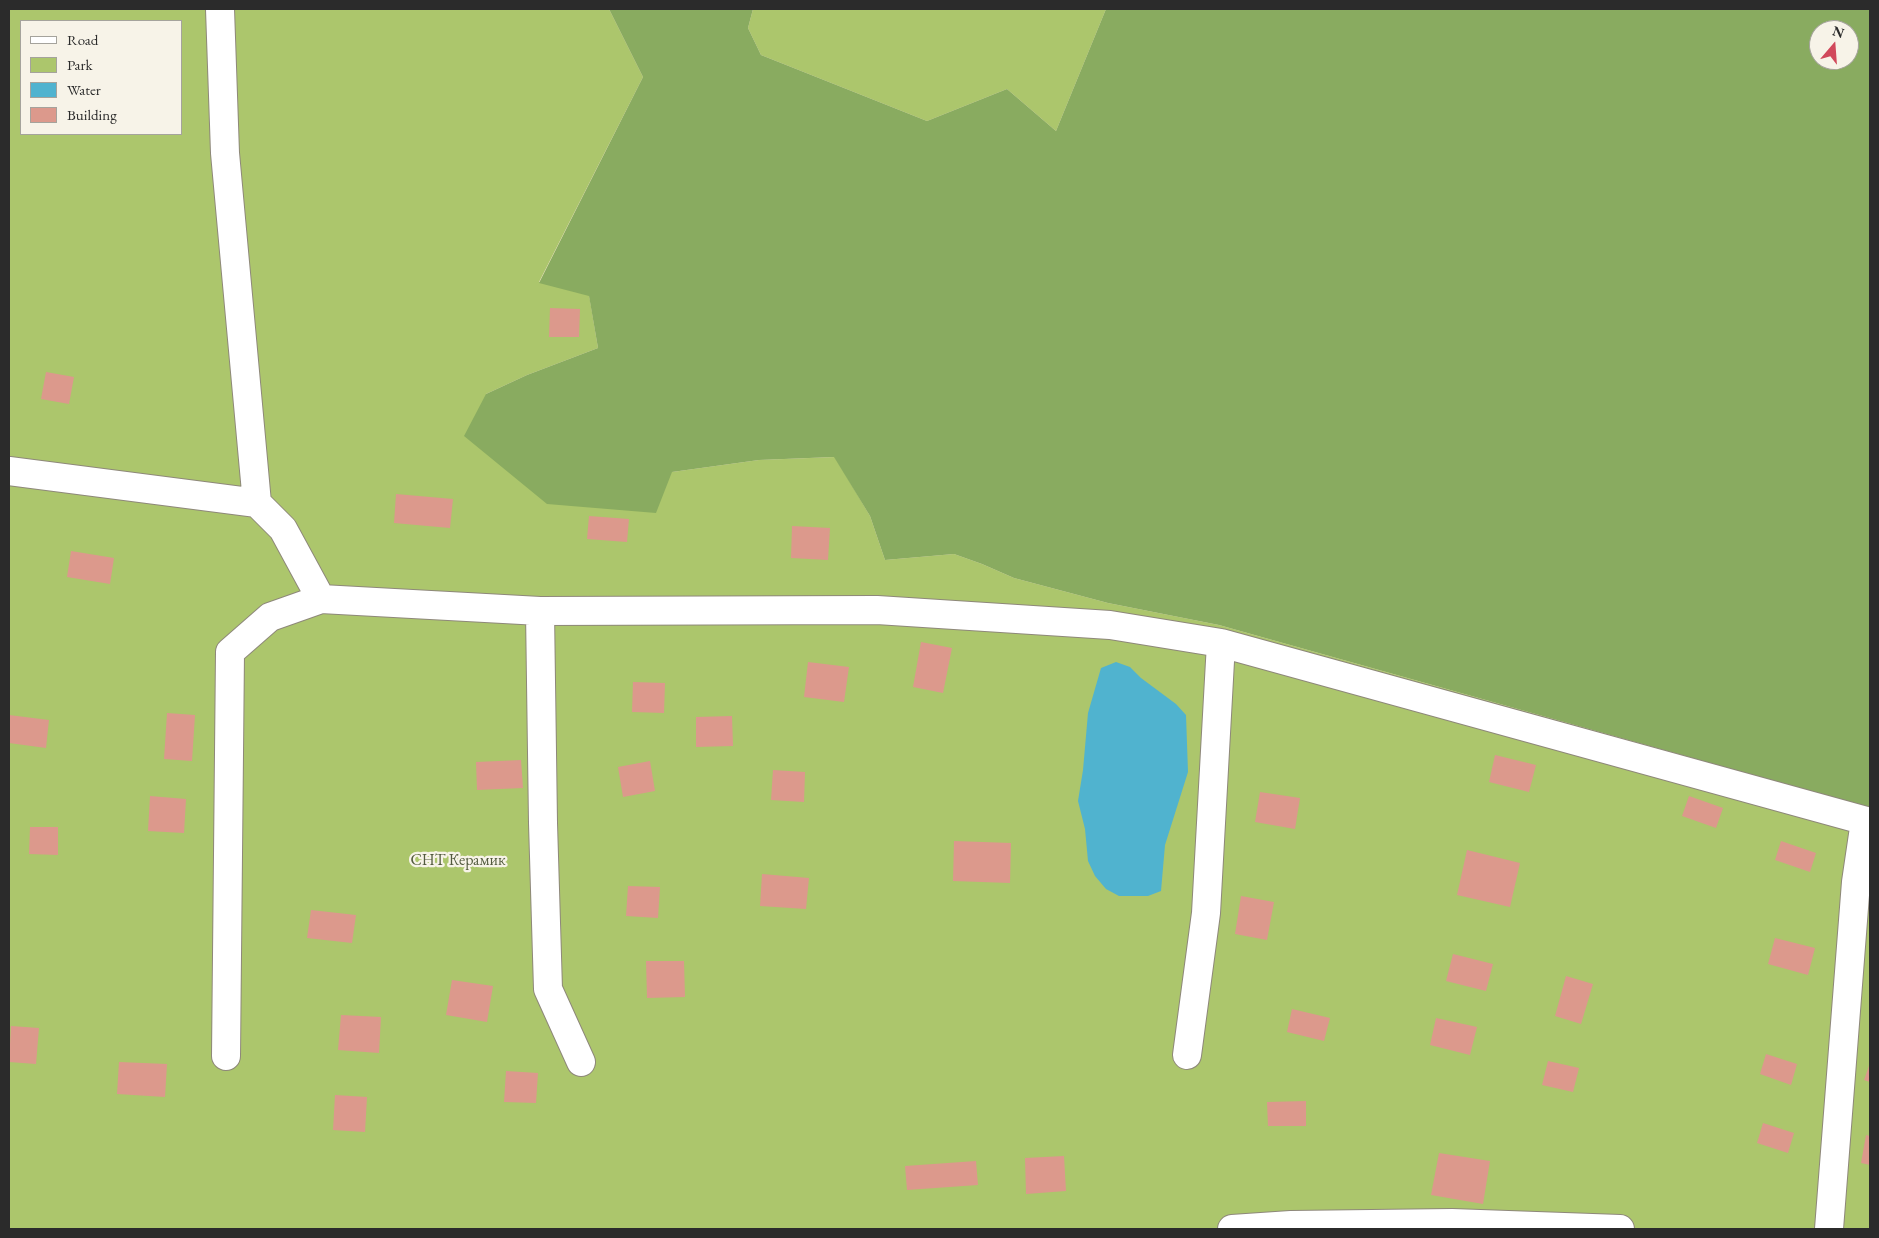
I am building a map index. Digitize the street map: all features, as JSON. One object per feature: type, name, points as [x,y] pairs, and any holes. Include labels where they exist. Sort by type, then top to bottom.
[{"type":"street","points":[[220,9],[225,154],[257,502],[283,529],[321,599]]},
{"type":"street","points":[[9,471],[257,502]]},
{"type":"street","points":[[226,1056],[230,652],[270,617],[321,599],[540,610],[877,610],[1110,625],[1221,643],[1868,822],[1856,882],[1829,1229]]},
{"type":"street","points":[[540,610],[548,989],[581,1062]]},
{"type":"street","points":[[1187,1055],[1206,913],[1221,643]]},
{"type":"street","points":[[1232,1229],[1291,1225],[1424,1223],[1620,1229]]},
{"type":"green space","name":"СНТ Керамик","points":[[9,9],[609,9],[643,77],[539,282],[589,295],[598,348],[527,375],[486,394],[672,472],[759,460],[835,457],[870,516],[885,560],[954,554],[1014,578],[1108,603],[1219,625],[1870,808],[1870,1229],[9,1229]]},
{"type":"green space","points":[[609,9],[753,9],[748,28],[761,55],[927,121],[1007,89],[1056,131],[1106,9],[1870,9],[1870,808],[1219,625],[1108,603],[1014,578],[954,554],[885,560],[870,516],[834,457],[759,460],[672,472],[656,513],[547,504],[464,436],[486,394],[527,375],[598,348],[589,296],[539,283],[643,77]]},
{"type":"green space","points":[[753,9],[1106,9],[1056,131],[1007,89],[927,121],[761,55],[748,28]]},
{"type":"water","points":[[1116,662],[1130,667],[1141,678],[1176,704],[1186,715],[1188,772],[1165,845],[1161,891],[1148,896],[1119,896],[1106,889],[1095,876],[1088,861],[1085,829],[1078,801],[1088,713],[1101,668]]},
{"type":"building","points":[[550,308],[580,309],[579,337],[549,337]]},
{"type":"building","points":[[46,372],[74,377],[69,404],[41,399]]},
{"type":"building","points":[[396,494],[453,499],[450,528],[394,523]]},
{"type":"building","points":[[589,516],[629,519],[627,542],[587,539]]},
{"type":"building","points":[[792,526],[830,528],[828,560],[791,558]]},
{"type":"building","points":[[71,551],[114,558],[110,584],[67,577]]},
{"type":"building","points":[[921,642],[952,648],[943,693],[913,687]]},
{"type":"building","points":[[808,662],[849,667],[844,702],[804,697]]},
{"type":"building","points":[[633,682],[665,683],[664,713],[632,712]]},
{"type":"building","points":[[167,713],[195,715],[192,761],[164,759]]},
{"type":"building","points":[[9,715],[49,720],[46,748],[9,743]]},
{"type":"building","points":[[732,716],[733,746],[696,747],[696,717]]},
{"type":"building","points":[[1495,755],[1536,765],[1529,792],[1489,782]]},
{"type":"building","points":[[521,760],[523,788],[477,790],[476,762]]},
{"type":"building","points":[[650,761],[655,791],[623,797],[618,767]]},
{"type":"building","points":[[773,770],[805,772],[804,802],[771,800]]},
{"type":"building","points":[[1260,792],[1300,798],[1295,829],[1255,822]]},
{"type":"building","points":[[150,796],[186,799],[184,833],[148,831]]},
{"type":"building","points":[[1689,796],[1723,808],[1716,828],[1682,816]]},
{"type":"building","points":[[30,827],[58,827],[58,855],[29,854]]},
{"type":"building","points":[[954,841],[1011,843],[1010,883],[953,881]]},
{"type":"building","points":[[1781,841],[1816,853],[1810,872],[1775,860]]},
{"type":"building","points":[[1467,850],[1520,863],[1510,907],[1457,895]]},
{"type":"building","points":[[762,874],[809,878],[806,909],[760,906]]},
{"type":"building","points":[[628,886],[660,887],[658,918],[626,916]]},
{"type":"building","points":[[1241,896],[1274,902],[1267,940],[1235,934]]},
{"type":"building","points":[[311,910],[356,915],[352,943],[307,938]]},
{"type":"building","points":[[1775,938],[1815,948],[1808,975],[1768,964]]},
{"type":"building","points":[[1453,954],[1493,964],[1486,991],[1446,981]]},
{"type":"building","points":[[646,961],[684,961],[685,997],[647,998]]},
{"type":"building","points":[[1566,976],[1593,984],[1581,1024],[1555,1016]]},
{"type":"building","points":[[452,980],[493,986],[487,1022],[446,1015]]},
{"type":"building","points":[[1292,1009],[1330,1018],[1324,1041],[1287,1032]]},
{"type":"building","points":[[341,1015],[381,1017],[379,1053],[338,1050]]},
{"type":"building","points":[[1436,1018],[1477,1027],[1470,1055],[1430,1045]]},
{"type":"building","points":[[11,1026],[39,1028],[36,1064],[9,1062]]},
{"type":"building","points":[[1766,1054],[1797,1064],[1791,1085],[1760,1074]]},
{"type":"building","points":[[1548,1061],[1579,1068],[1573,1092],[1542,1085]]},
{"type":"building","points":[[119,1062],[167,1064],[165,1097],[117,1094]]},
{"type":"building","points":[[1870,1063],[1870,1082],[1864,1080]]},
{"type":"building","points":[[506,1071],[538,1073],[536,1103],[504,1102]]},
{"type":"building","points":[[335,1095],[367,1097],[365,1132],[333,1130]]},
{"type":"building","points":[[1306,1101],[1306,1126],[1268,1126],[1267,1102]]},
{"type":"building","points":[[1763,1123],[1794,1133],[1788,1153],[1757,1143]]},
{"type":"building","points":[[1866,1135],[1870,1136],[1870,1165],[1861,1163]]},
{"type":"building","points":[[1439,1153],[1490,1161],[1483,1204],[1431,1195]]},
{"type":"building","points":[[1064,1156],[1066,1191],[1026,1194],[1025,1158]]},
{"type":"building","points":[[976,1161],[978,1185],[907,1190],[905,1166]]}]
